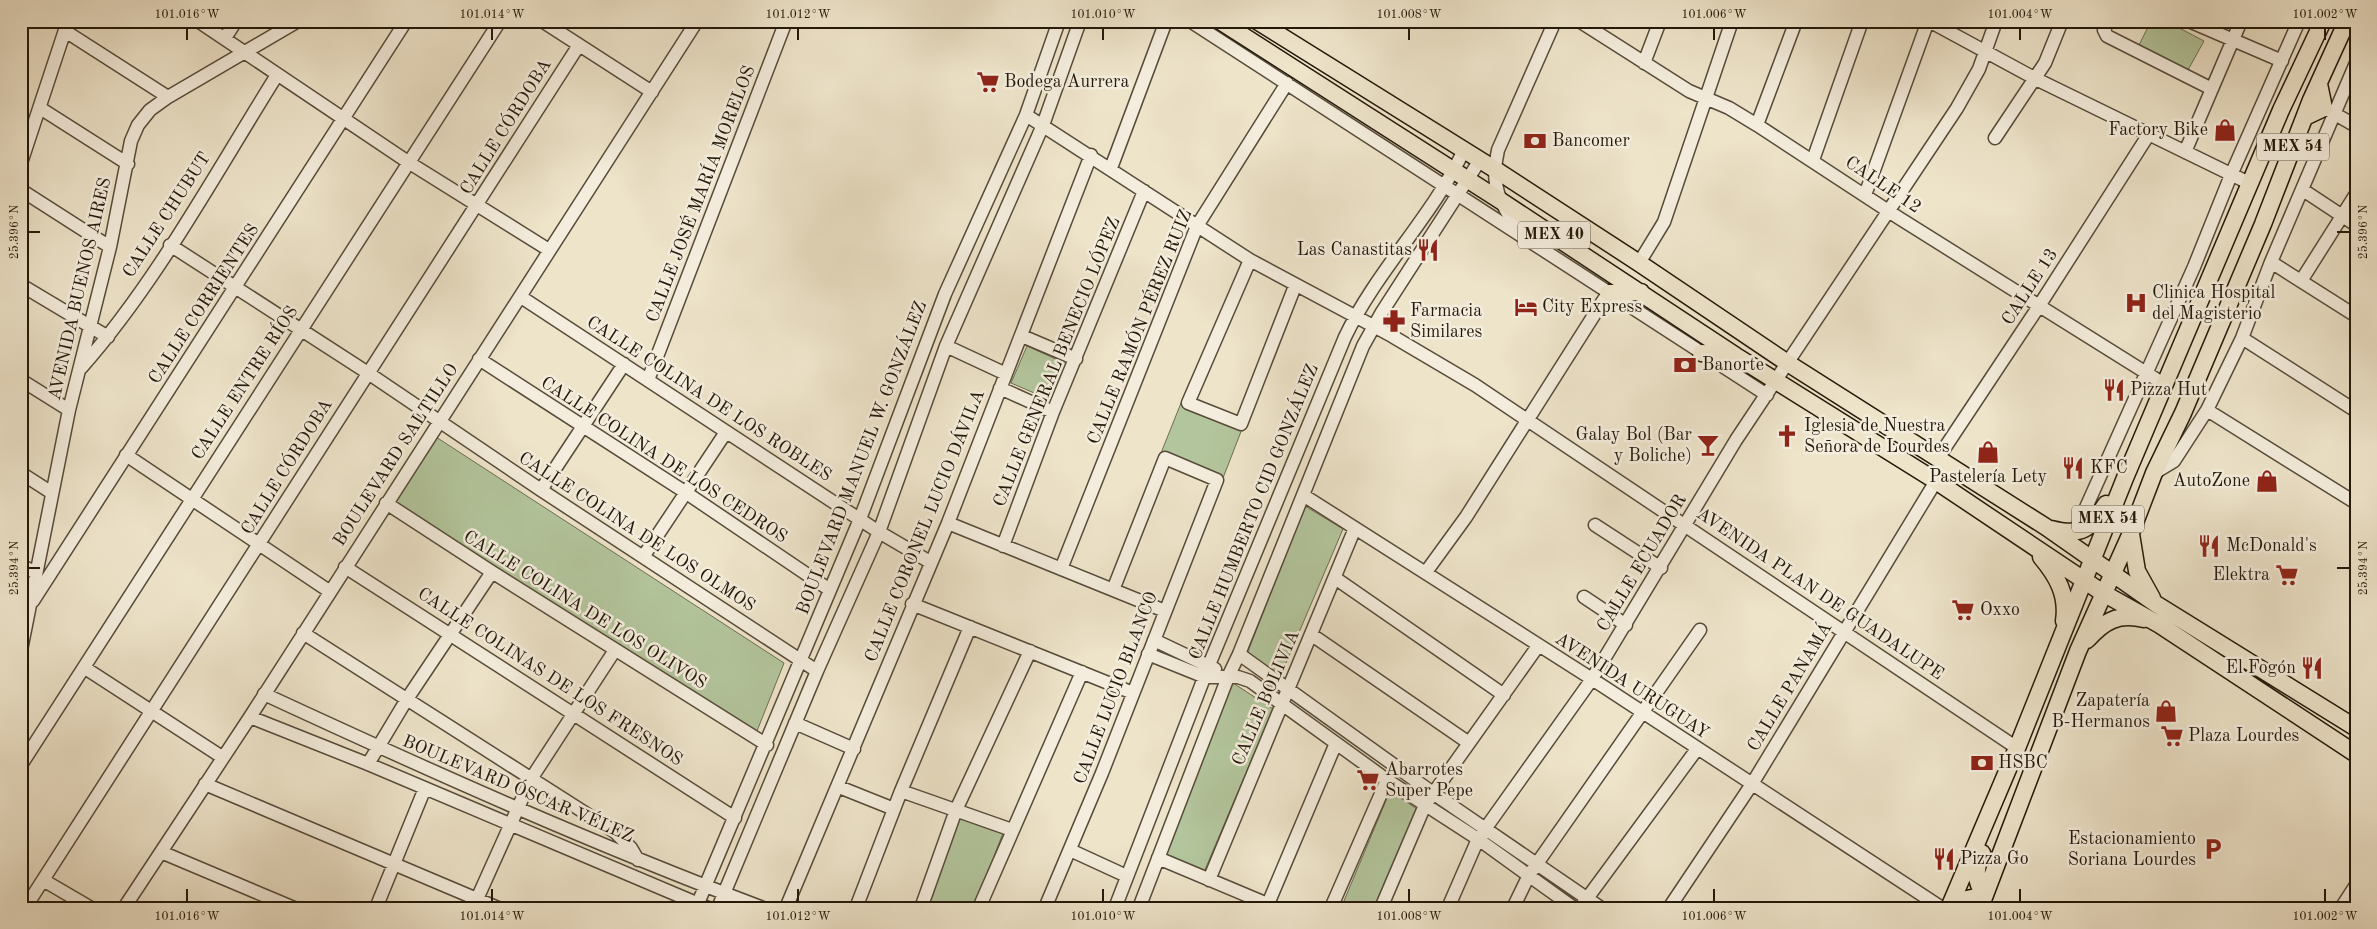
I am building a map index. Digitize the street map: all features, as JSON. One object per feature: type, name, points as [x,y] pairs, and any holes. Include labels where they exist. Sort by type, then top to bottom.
[{"type":"main road","name":"MEX 40","points":[[1220,21],[1498,199],[1736,356],[1936,481],[2084,580]]},
{"type":"main road","name":"MEX 40","points":[[1257,21],[1496,170],[1640,263],[1786,362],[2046,527],[2092,561]]},
{"type":"main road","name":"MEX 54","points":[[1949,908],[2017,748],[2040,687],[2164,384],[2249,183],[2323,21]]},
{"type":"main road","name":"MEX 54","points":[[1982,901],[2078,651],[2131,533],[2154,473],[2184,413],[2264,224],[2305,117],[2324,107],[2319,84],[2347,21]]},
{"type":"main road","points":[[2316,37],[2307,82],[2324,107]]},
{"type":"main road","points":[[2281,110],[2297,103],[2324,107]]},
{"type":"main road","points":[[1608,293],[1641,292]]},
{"type":"main road","points":[[1700,352],[1736,356]]},
{"type":"main road","points":[[2046,527],[2075,532],[2094,523],[2125,478]]},
{"type":"main road","points":[[2131,533],[2137,571],[2156,604]]},
{"type":"main road","points":[[2029,542],[2052,570],[2061,586],[2064,601],[2062,635]]},
{"type":"main road","points":[[2092,561],[2156,604],[2356,728]]},
{"type":"main road","points":[[2084,580],[2103,593],[2160,625],[2356,754]]},
{"type":"main road","points":[[2078,651],[2105,622],[2116,617],[2128,616],[2160,625]]},
{"type":"main road","points":[[2040,687],[2060,698]]},
{"type":"main road","points":[[1960,908],[1968,900],[1982,901],[1975,873],[1996,819],[1997,796]]},
{"type":"street","points":[[198,21],[342,119],[549,250]]},
{"type":"street","points":[[225,38],[236,21]]},
{"type":"street","name":"AVENIDA BUENOS AIRES","points":[[21,650],[69,410],[110,247],[128,164],[131,141],[138,124],[150,110],[168,97],[298,21]]},
{"type":"street","name":"CALLE CORRIENTES","points":[[31,605],[406,21]]},
{"type":"street","name":"CALLE ENTRE RÍOS","points":[[21,765],[500,21]]},
{"type":"street","points":[[542,21],[652,92]]},
{"type":"street","name":"BOULEVARD SALTILLO","points":[[124,908],[204,784],[250,717],[438,421],[697,21]]},
{"type":"street","name":"CALLE JOSÉ MARÍA MORELOS","points":[[648,380],[786,21]]},
{"type":"street","name":"BOULEVARD MANUEL W. GONZÁLEZ","points":[[701,906],[706,886],[767,745],[800,660],[860,519],[934,320],[1026,115],[1060,21]]},
{"type":"street","name":"BOULEVARD MANUEL W. GONZÁLEZ","points":[[718,908],[817,671],[879,532],[946,346],[1043,125],[1080,21]]},
{"type":"street","points":[[1111,168],[1166,21]]},
{"type":"street","points":[[1190,21],[1767,395]]},
{"type":"street","points":[[1524,237],[1498,199],[1496,170],[1498,150],[1555,21]]},
{"type":"street","name":"CALLE 12","points":[[1579,21],[1594,26],[1644,63],[1689,91],[1729,108],[1757,125],[1888,211],[2164,384]]},
{"type":"street","points":[[1644,63],[1660,21]]},
{"type":"street","points":[[1640,263],[1664,222],[1704,98],[1732,21]]},
{"type":"street","points":[[1757,125],[1796,21]]},
{"type":"street","points":[[1813,160],[1862,21]]},
{"type":"street","points":[[1866,195],[1929,21],[2036,79],[2249,183]]},
{"type":"street","name":"CALLE ECUADOR","points":[[1448,908],[1478,839],[1592,679],[1661,568],[1736,440],[1767,395],[1786,362],[1910,181],[1957,108],[1986,52],[1996,21]]},
{"type":"street","points":[[1995,138],[2036,79],[2045,63],[2062,21]]},
{"type":"street","points":[[2108,21],[2104,30],[2107,36],[2212,89]]},
{"type":"street","points":[[2188,21],[2282,61]]},
{"type":"street","points":[[2186,152],[2241,21]]},
{"type":"street","points":[[2075,532],[2194,267],[2231,175],[2299,21]]},
{"type":"street","points":[[21,163],[66,26],[168,97]]},
{"type":"street","name":"CALLE CÓRDOBA","points":[[25,908],[579,45]]},
{"type":"street","points":[[2154,473],[2174,462],[2207,410],[2242,338],[2271,262],[2303,190],[2324,107],[2356,63]]},
{"type":"street","name":"CALLE CHUBUT","points":[[80,369],[108,337],[170,245],[277,75]]},
{"type":"street","name":"CALLE RAMÓN PÉREZ RUIZ","points":[[1061,569],[1196,226],[1287,83]]},
{"type":"street","points":[[2324,107],[2356,126]]},
{"type":"street","points":[[40,108],[128,164]]},
{"type":"street","name":"AVENIDA PLAN DE GUADALUPE","points":[[1026,115],[1091,155],[1250,260],[1432,359],[1528,419],[2017,748]]},
{"type":"street","name":"CALLE 13","points":[[1938,458],[2039,306],[2149,134]]},
{"type":"street","name":"CALLE HUMBERTO CID GONZÁLEZ","points":[[1139,908],[1228,677],[1373,327],[1458,195],[1464,150]]},
{"type":"street","name":"CALLE CORONEL LUCIO DÁVILA","points":[[786,908],[839,786],[912,604],[948,523],[1091,155]]},
{"type":"street","name":"CALLE HUMBERTO CID GONZÁLEZ","points":[[1115,908],[1207,671],[1287,473],[1354,318],[1445,187],[1480,160]]},
{"type":"street","points":[[21,190],[110,247]]},
{"type":"street","points":[[2303,190],[2356,225]]},
{"type":"street","name":"CALLE GENERAL BENECIO LÓPEZ","points":[[1002,546],[1053,412],[1144,191]]},
{"type":"street","points":[[2301,281],[2356,194]]},
{"type":"street","name":"CALLE COLINA DE LOS OLMOS","points":[[170,245],[368,372],[541,490],[817,671]]},
{"type":"street","points":[[1250,260],[1188,403],[1241,424],[1295,286]]},
{"type":"street","points":[[2271,262],[2356,316]]},
{"type":"street","points":[[21,285],[108,337]]},
{"type":"street","points":[[1426,572],[1466,517],[1608,293]]},
{"type":"street","name":"CALLE COLINA DE LOS ROBLES","points":[[520,296],[879,532],[930,562]]},
{"type":"street","points":[[1022,336],[1076,359]]},
{"type":"street","points":[[2242,338],[2356,411]]},
{"type":"street","points":[[946,346],[1006,374]]},
{"type":"street","name":"CALLE COLINA DE LOS CEDROS","points":[[479,359],[686,492],[830,590]]},
{"type":"street","points":[[541,490],[624,364]]},
{"type":"street","points":[[21,380],[69,410]]},
{"type":"street","points":[[1000,388],[1053,412]]},
{"type":"street","points":[[2207,410],[2356,504]]},
{"type":"street","points":[[643,557],[726,432]]},
{"type":"street","points":[[126,455],[329,591]]},
{"type":"street","name":"CALLE LUCIO BLANCO","points":[[1045,908],[1070,850],[1217,480],[1165,458],[1113,590]]},
{"type":"street","points":[[21,473],[52,493]]},
{"type":"street","points":[[1287,473],[1309,482]]},
{"type":"street","name":"CALLE PANAMÁ","points":[[1669,908],[1752,784],[1936,481]]},
{"type":"street","name":"AVENIDA URUGUAY","points":[[1303,496],[1426,572],[1538,646],[1592,679],[1942,908]]},
{"type":"street","name":"CALLE COLINA DE LOS OLIVOS","points":[[386,502],[492,572],[767,745]]},
{"type":"street","points":[[948,523],[1165,611]]},
{"type":"street","points":[[1595,525],[1661,568]]},
{"type":"street","name":"CALLE BOLIVIA","points":[[1209,880],[1355,528]]},
{"type":"street","points":[[21,565],[36,573]]},
{"type":"street","name":"CALLE COLINAS DE LOS FRESNOS","points":[[345,567],[735,818]]},
{"type":"street","points":[[368,764],[407,699],[492,572]]},
{"type":"street","points":[[1335,578],[1504,695]]},
{"type":"street","points":[[1584,596],[1626,625]]},
{"type":"street","points":[[912,604],[1133,692]]},
{"type":"street","points":[[856,908],[901,791],[970,627]]},
{"type":"street","points":[[1513,908],[1533,869],[1700,630]]},
{"type":"street","points":[[303,633],[615,832],[631,848],[638,860]]},
{"type":"street","points":[[1312,635],[1469,744]]},
{"type":"street","points":[[1154,640],[1207,671]]},
{"type":"street","points":[[1381,908],[1425,805],[1538,646]]},
{"type":"street","points":[[475,903],[509,824],[531,780],[572,713],[615,650]]},
{"type":"street","points":[[921,908],[956,810],[1030,652]]},
{"type":"street","points":[[1148,654],[1228,677],[1250,681],[1387,780],[1425,805],[1478,839],[1533,869],[1584,903],[1601,908]]},
{"type":"street","points":[[1239,654],[1433,792],[1486,827],[1574,908]]},
{"type":"street","points":[[85,668],[222,757]]},
{"type":"street","points":[[979,908],[1082,672]]},
{"type":"street","name":"BOULEVARD ÓSCAR VÉLEZ","points":[[264,694],[378,747],[638,860],[763,908]]},
{"type":"street","name":"BOULEVARD ÓSCAR VÉLEZ","points":[[250,717],[368,764],[701,906]]},
{"type":"street","points":[[795,723],[854,749]]},
{"type":"street","points":[[1158,858],[1272,906],[1336,743]]},
{"type":"street","points":[[1584,903],[1697,749]]},
{"type":"street","points":[[1331,908],[1387,780]]},
{"type":"street","points":[[204,784],[393,864],[475,903],[498,908]]},
{"type":"street","points":[[839,786],[894,809]]},
{"type":"street","points":[[376,908],[425,788]]},
{"type":"street","points":[[901,791],[1012,830]]},
{"type":"street","points":[[1070,850],[1120,873]]},
{"type":"street","points":[[161,852],[294,908]]},
{"type":"street","points":[[43,880],[91,908]]},
{"type":"street","points":[[2341,908],[2356,885]]},
{"type":"green space","points":[[2151,21],[2166,21],[2204,41],[2188,70],[2139,45]]},
{"type":"green space","points":[[1027,346],[1069,365],[1055,402],[1011,383]]},
{"type":"green space","points":[[1181,403],[1242,429],[1223,478],[1161,453]]},
{"type":"green space","points":[[436,437],[784,663],[755,736],[395,502]]},
{"type":"green space","points":[[1305,506],[1343,529],[1280,677],[1247,654]]},
{"type":"green space","points":[[1233,683],[1273,709],[1204,872],[1163,855]]},
{"type":"green space","points":[[1390,791],[1417,809],[1375,908],[1341,908]]},
{"type":"green space","points":[[961,816],[1003,833],[974,908],[925,908]]},
{"type":"place","name":"Bodega Aurrera","points":[[988,82]]},
{"type":"place","name":"Factory Bike","points":[[2225,130]]},
{"type":"place","name":"Bancomer","points":[[1535,141]]},
{"type":"place","name":"Las Canastitas","points":[[1428,250]]},
{"type":"place","name":"Clinica Hospital del Magisterio","points":[[2136,303]]},
{"type":"place","name":"City Express","points":[[1526,307]]},
{"type":"place","name":"Farmacia Similares","points":[[1394,321]]},
{"type":"place","name":"Banorte","points":[[1685,365]]},
{"type":"place","name":"Pizza Hut","points":[[2114,390]]},
{"type":"place","name":"Iglesia de Nuestra Señora de Lourdes","points":[[1787,436]]},
{"type":"place","name":"Galay Bol (Bar y Boliche)","points":[[1708,445]]},
{"type":"place","name":"Pastelería Lety","points":[[1988,452]]},
{"type":"place","name":"KFC","points":[[2073,468]]},
{"type":"place","name":"AutoZone","points":[[2267,481]]},
{"type":"place","name":"McDonald's","points":[[2209,546]]},
{"type":"place","name":"Elektra","points":[[2287,575]]},
{"type":"place","name":"Oxxo","points":[[1963,610]]},
{"type":"place","name":"El Fogón","points":[[2312,668]]},
{"type":"place","name":"Zapatería B-Hermanos","points":[[2166,711]]},
{"type":"place","name":"Plaza Lourdes","points":[[2172,736]]},
{"type":"place","name":"HSBC","points":[[1982,763]]},
{"type":"place","name":"Abarrotes Super Pepe","points":[[1368,780]]},
{"type":"place","name":"Estacionamiento Soriana Lourdes","points":[[2213,849]]},
{"type":"place","name":"Pizza Go","points":[[1944,859]]}]
